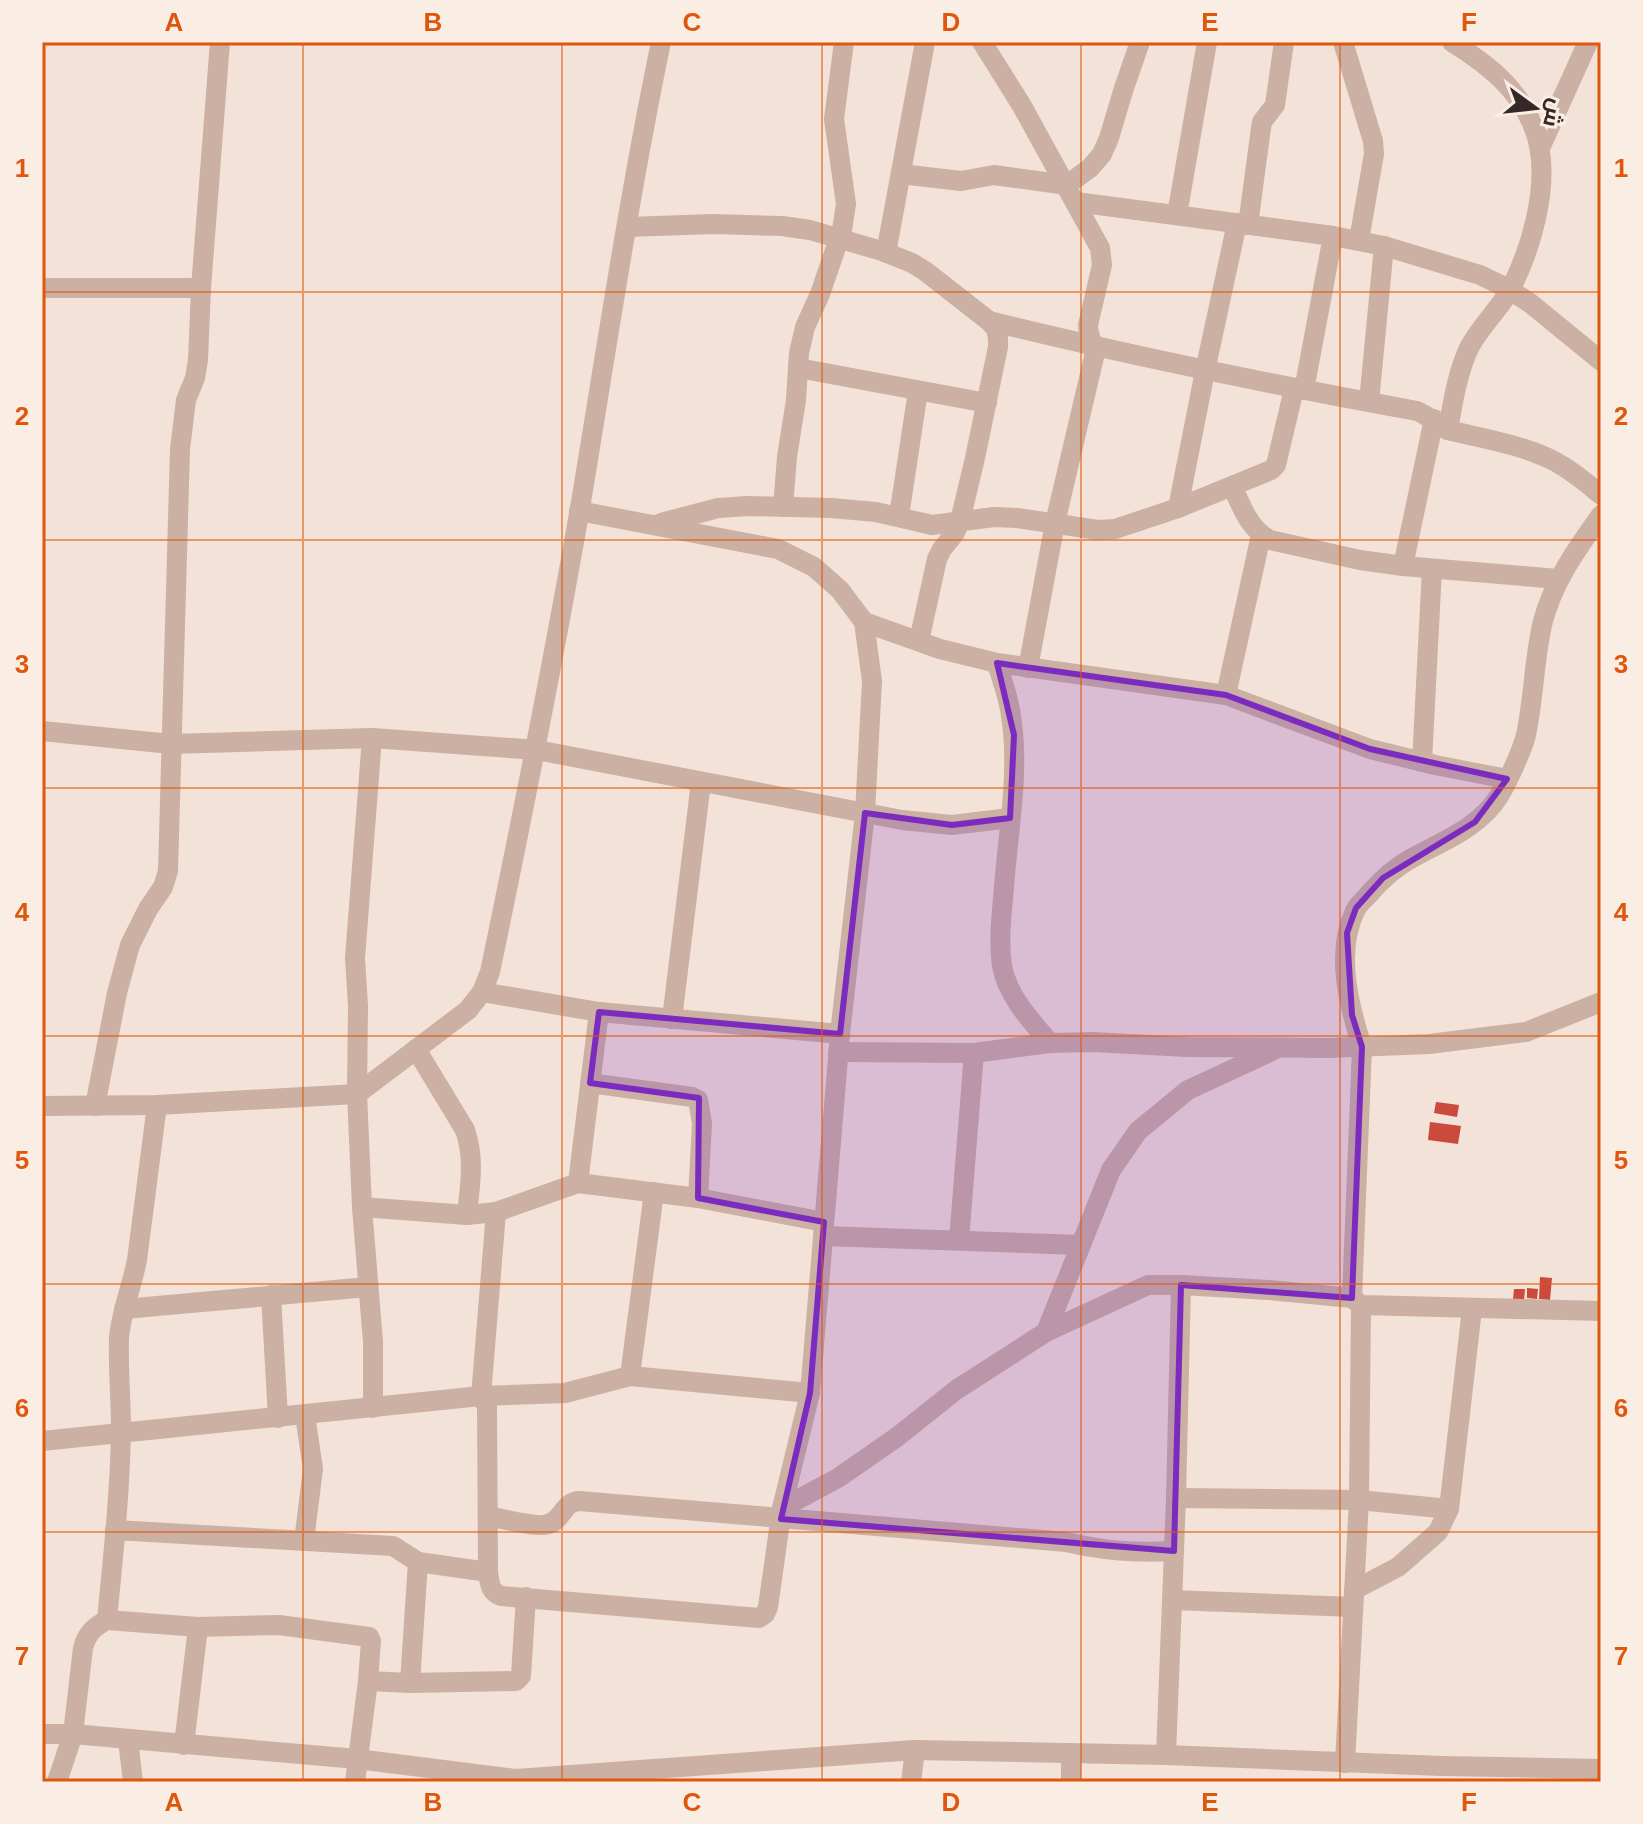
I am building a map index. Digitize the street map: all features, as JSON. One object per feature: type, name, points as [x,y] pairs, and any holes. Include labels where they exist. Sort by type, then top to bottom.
[{"type":"street","points":[[95,1106],[117,993],[130,945],[163,887],[168,871],[180,449],[186,400],[198,360],[220,42]]},
{"type":"street","points":[[783,507],[799,353],[805,327],[839,238],[846,204],[834,119],[844,42]]},
{"type":"street","points":[[886,253],[925,42]]},
{"type":"street","points":[[982,42],[1071,193],[1100,248],[1102,265],[1088,325],[1088,333],[1095,347],[1094,357],[1055,523],[1028,668]]},
{"type":"street","points":[[1071,193],[1102,154],[1140,42]]},
{"type":"street","points":[[1177,215],[1207,42]]},
{"type":"street","points":[[1178,508],[1205,371],[1243,224],[1262,122],[1275,105],[1284,42]]},
{"type":"street","points":[[1343,42],[1373,141],[1374,154],[1359,240]]},
{"type":"street","points":[[1403,566],[1441,425],[1460,369],[1470,345],[1510,290],[1533,233],[1540,189],[1540,148],[1529,118],[1506,83],[1452,42]]},
{"type":"street","points":[[1540,148],[1588,42]]},
{"type":"street","points":[[42,1106],[157,1105],[357,1094],[468,1010],[482,992],[490,972],[537,750],[659,43]]},
{"type":"street","points":[[901,174],[961,181],[994,175],[1177,215],[1384,246],[1480,275],[1510,290],[1601,361]]},
{"type":"street","points":[[627,227],[749,224],[810,230],[839,238],[912,263],[996,329],[998,338],[987,403],[960,521],[937,559],[919,641]]},
{"type":"street","points":[[653,525],[718,508],[748,506],[831,508],[899,516],[932,525],[994,517],[1098,530],[1115,529],[1178,508],[1271,470],[1276,465],[1299,390],[1333,236]]},
{"type":"street","points":[[1369,402],[1384,246]]},
{"type":"street","points":[[42,288],[201,288]]},
{"type":"street","points":[[989,321],[1205,371],[1417,411],[1441,425],[1553,460],[1601,495]]},
{"type":"street","points":[[798,368],[987,403]]},
{"type":"street","points":[[899,516],[918,391]]},
{"type":"street","points":[[1232,486],[1251,525],[1270,540],[1403,566],[1558,579]]},
{"type":"street","points":[[496,1212],[481,1396],[487,1406],[488,1572],[491,1589],[501,1596],[759,1618],[768,1607],[781,1513],[810,1393],[839,1043],[865,813],[872,681],[864,622],[840,590],[814,567],[778,549],[579,511]]},
{"type":"street","points":[[1345,1763],[1359,1500],[1357,1302],[1362,1047],[1352,1015],[1345,958],[1347,933],[1356,908],[1383,878],[1475,822],[1499,797],[1526,738],[1543,620],[1558,579],[1601,515]]},
{"type":"street","points":[[1226,695],[1261,535]]},
{"type":"street","points":[[1422,762],[1432,569]]},
{"type":"street","points":[[864,622],[940,649],[997,663],[1226,695],[1356,744],[1422,762],[1507,779]]},
{"type":"street","points":[[997,663],[1014,735],[1014,775],[1001,930],[1002,965],[1008,987],[1050,1043]]},
{"type":"street","points":[[42,731],[171,744],[372,738],[537,750],[926,824],[952,825],[1010,818]]},
{"type":"street","points":[[372,738],[355,958],[357,1094],[373,1342],[373,1408]]},
{"type":"street","points":[[672,1019],[701,782]]},
{"type":"street","points":[[482,992],[599,1012],[672,1019],[839,1043],[974,1053],[1050,1043],[1093,1042],[1278,1048],[1429,1044],[1526,1032],[1601,1002]]},
{"type":"street","points":[[578,1183],[599,1012]]},
{"type":"street","points":[[1046,1332],[1111,1170],[1138,1131],[1188,1090],[1278,1048]]},
{"type":"street","points":[[416,1049],[471,1145],[467,1215]]},
{"type":"street","points":[[959,1240],[974,1053]]},
{"type":"street","points":[[590,1083],[698,1100],[702,1123],[698,1198]]},
{"type":"street","points":[[107,1620],[121,1432],[119,1337],[137,1260],[157,1105]]},
{"type":"street","points":[[362,1207],[467,1215],[496,1212],[578,1183],[698,1198],[824,1229],[959,1240],[1081,1245]]},
{"type":"street","points":[[630,1376],[654,1192]]},
{"type":"street","points":[[781,1513],[838,1478],[897,1437],[956,1390],[1046,1332],[1148,1285],[1269,1290],[1357,1302],[1472,1309],[1601,1311]]},
{"type":"street","points":[[1166,1755],[1181,1285]]},
{"type":"street","points":[[124,1309],[368,1287]]},
{"type":"street","points":[[271,1295],[278,1418]]},
{"type":"street","points":[[1172,1600],[1354,1598],[1398,1567],[1438,1532],[1449,1509],[1472,1309]]},
{"type":"street","points":[[42,1441],[481,1396],[565,1393],[630,1376],[810,1393]]},
{"type":"street","points":[[304,1541],[313,1469],[305,1415]]},
{"type":"street","points":[[1176,1498],[1359,1500],[1449,1509]]},
{"type":"street","points":[[489,1516],[550,1524],[557,1520],[567,1505],[579,1501],[781,1513],[1066,1542],[1106,1551],[1174,1551]]},
{"type":"street","points":[[115,1530],[393,1546],[418,1562],[488,1572]]},
{"type":"street","points":[[410,1683],[418,1562]]},
{"type":"street","points":[[368,1681],[410,1683],[520,1679],[526,1597]]},
{"type":"street","points":[[57,1782],[73,1734],[86,1636],[95,1626],[107,1620],[198,1627],[279,1625],[365,1635],[371,1641],[355,1782]]},
{"type":"street","points":[[184,1745],[198,1627]]},
{"type":"street","points":[[42,1734],[73,1734],[357,1759],[516,1780],[915,1750],[1166,1755],[1345,1763],[1442,1774],[1601,1769]]},
{"type":"street","points":[[128,1740],[133,1782]]},
{"type":"street","points":[[911,1782],[915,1750]]},
{"type":"street","points":[[1071,1753],[1071,1782]]},
{"type":"highlighted area","points":[[997,663],[1226,695],[1370,749],[1507,779],[1475,822],[1383,878],[1356,908],[1347,933],[1352,1015],[1362,1047],[1352,1298],[1181,1285],[1174,1551],[781,1519],[810,1393],[824,1222],[698,1198],[699,1098],[590,1083],[599,1012],[840,1034],[865,813],[952,825],[1010,818],[1014,735]]},
{"type":"building","points":[[1436,1102],[1459,1105],[1457,1117],[1434,1113]]},
{"type":"building","points":[[1430,1122],[1461,1126],[1458,1144],[1428,1140]]},
{"type":"building","points":[[1540,1277],[1552,1278],[1550,1300],[1539,1299]]},
{"type":"building","points":[[1527,1288],[1538,1289],[1537,1299],[1527,1298]]},
{"type":"building","points":[[1514,1289],[1525,1289],[1524,1300],[1513,1299]]}]
